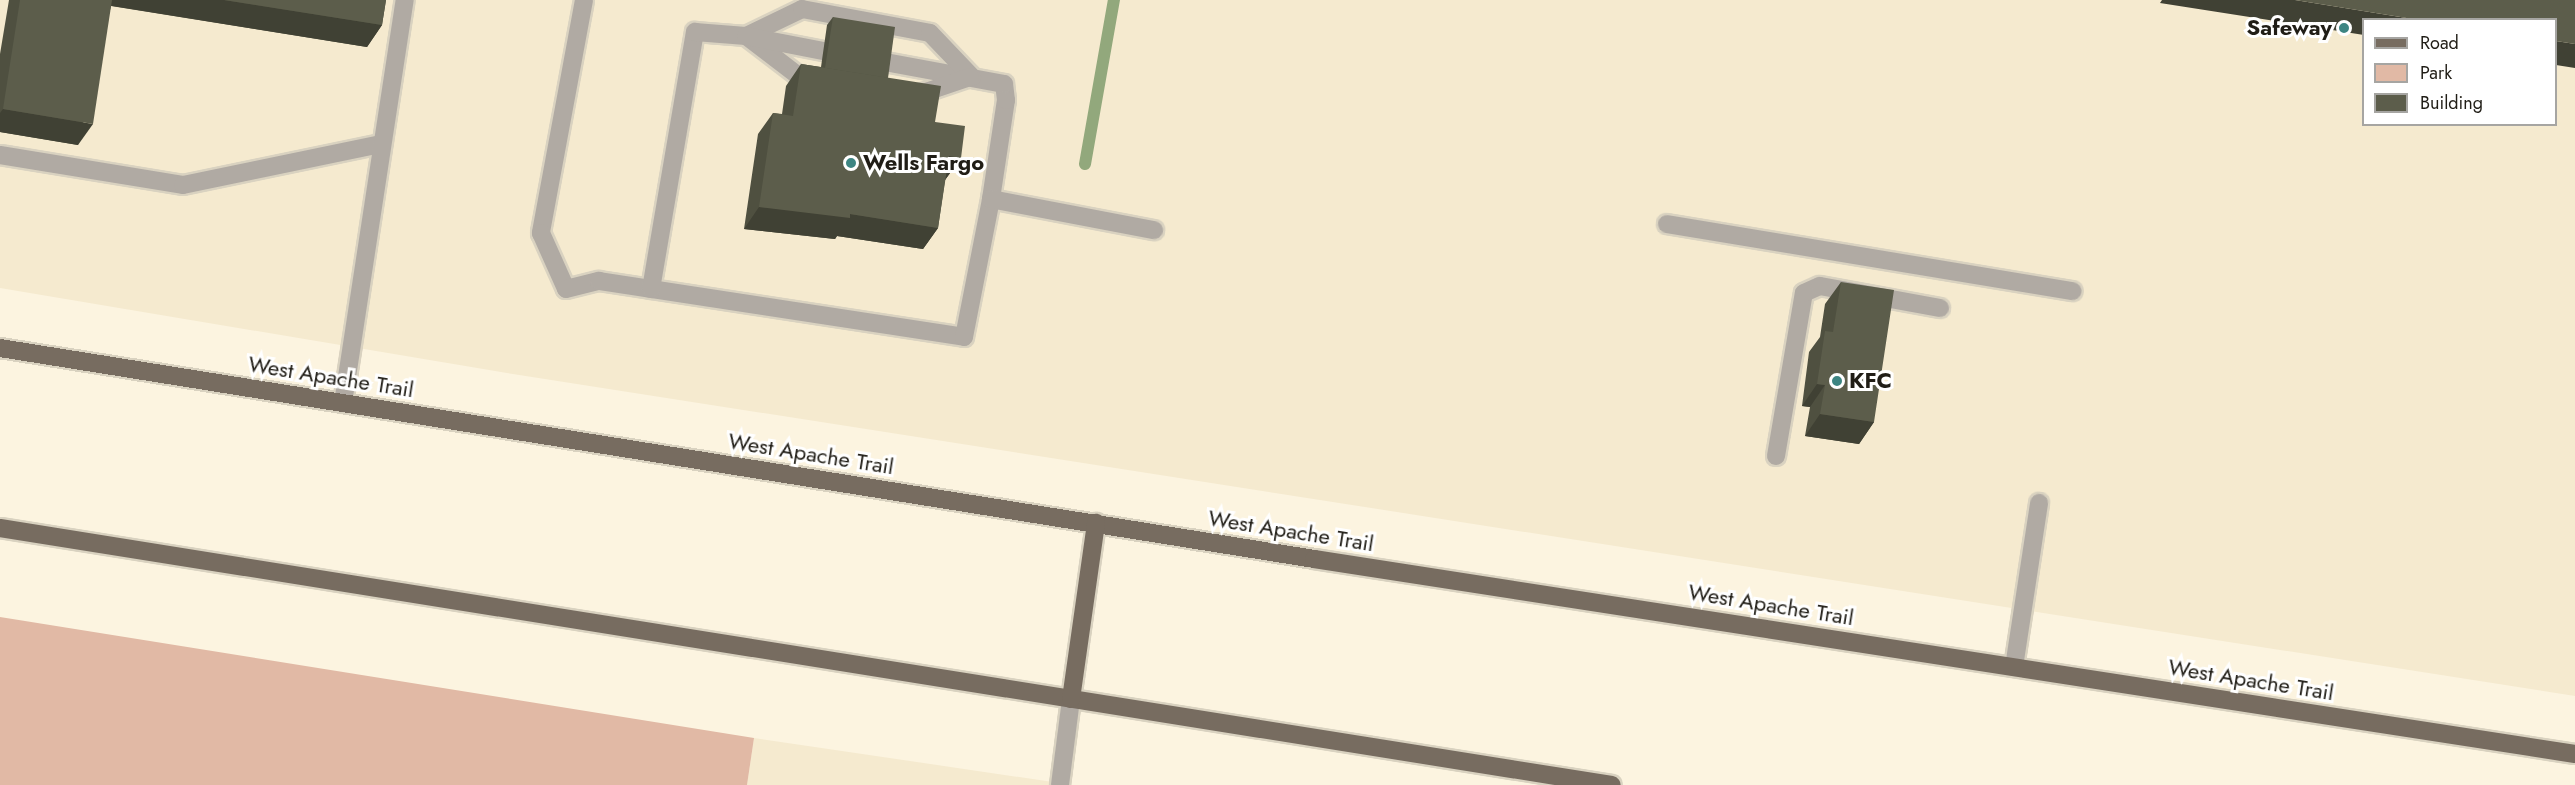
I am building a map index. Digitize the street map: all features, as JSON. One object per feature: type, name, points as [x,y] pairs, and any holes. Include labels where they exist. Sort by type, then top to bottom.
[{"type":"main road","name":"West Apache Trail","points":[[0,348],[1096,523],[2575,754]]},
{"type":"main road","points":[[1071,699],[1096,523]]},
{"type":"main road","points":[[0,528],[1612,785]]},
{"type":"lane","points":[[343,403],[381,144],[405,0]]},
{"type":"lane","points":[[584,0],[541,233],[566,289],[599,281],[964,337],[991,199],[1006,100],[1004,84],[885,62]]},
{"type":"lane","points":[[746,36],[802,9],[814,11],[930,33],[972,77]]},
{"type":"lane","points":[[651,289],[695,32],[746,36],[823,51]]},
{"type":"lane","points":[[746,36],[796,74],[819,79]]},
{"type":"lane","points":[[901,93],[920,96],[972,77]]},
{"type":"lane","points":[[0,155],[183,185],[381,144]]},
{"type":"lane","points":[[991,199],[1154,230]]},
{"type":"lane","points":[[1667,224],[2073,291]]},
{"type":"lane","points":[[1776,456],[1804,293],[1820,286],[1940,308]]},
{"type":"lane","points":[[2014,667],[2039,503]]},
{"type":"lane","points":[[1060,785],[1071,699]]},
{"type":"shaded area","points":[[0,0],[2575,0],[2575,696],[507,373],[0,288]]},
{"type":"shaded area","points":[[754,738],[1073,785],[747,785]]},
{"type":"green space","points":[[0,617],[754,738],[747,785],[0,785]]},
{"type":"building","points":[[20,0],[112,0],[93,124],[3,109]]},
{"type":"building","points":[[224,0],[386,0],[382,25]]},
{"type":"building","points":[[2295,0],[2575,0],[2575,44],[2557,41],[2557,18],[2407,18]]},
{"type":"building","points":[[833,17],[895,27],[888,78],[825,68]]},
{"type":"building","name":"Wells Fargo","points":[[801,64],[941,86],[935,122],[965,126],[961,158],[949,156],[938,228],[850,214],[850,218],[759,207],[773,113],[793,116]]},
{"type":"building","name":"KFC","points":[[1841,282],[1894,290],[1874,422],[1820,414],[1825,385],[1817,384],[1825,331],[1833,332]]},
{"type":"waterway","points":[[1085,164],[1114,0]]},
{"type":"place","name":"Safeway","points":[[2344,28]]},
{"type":"place","name":"Wells Fargo","points":[[851,163]]},
{"type":"place","name":"KFC","points":[[1837,381]]}]
